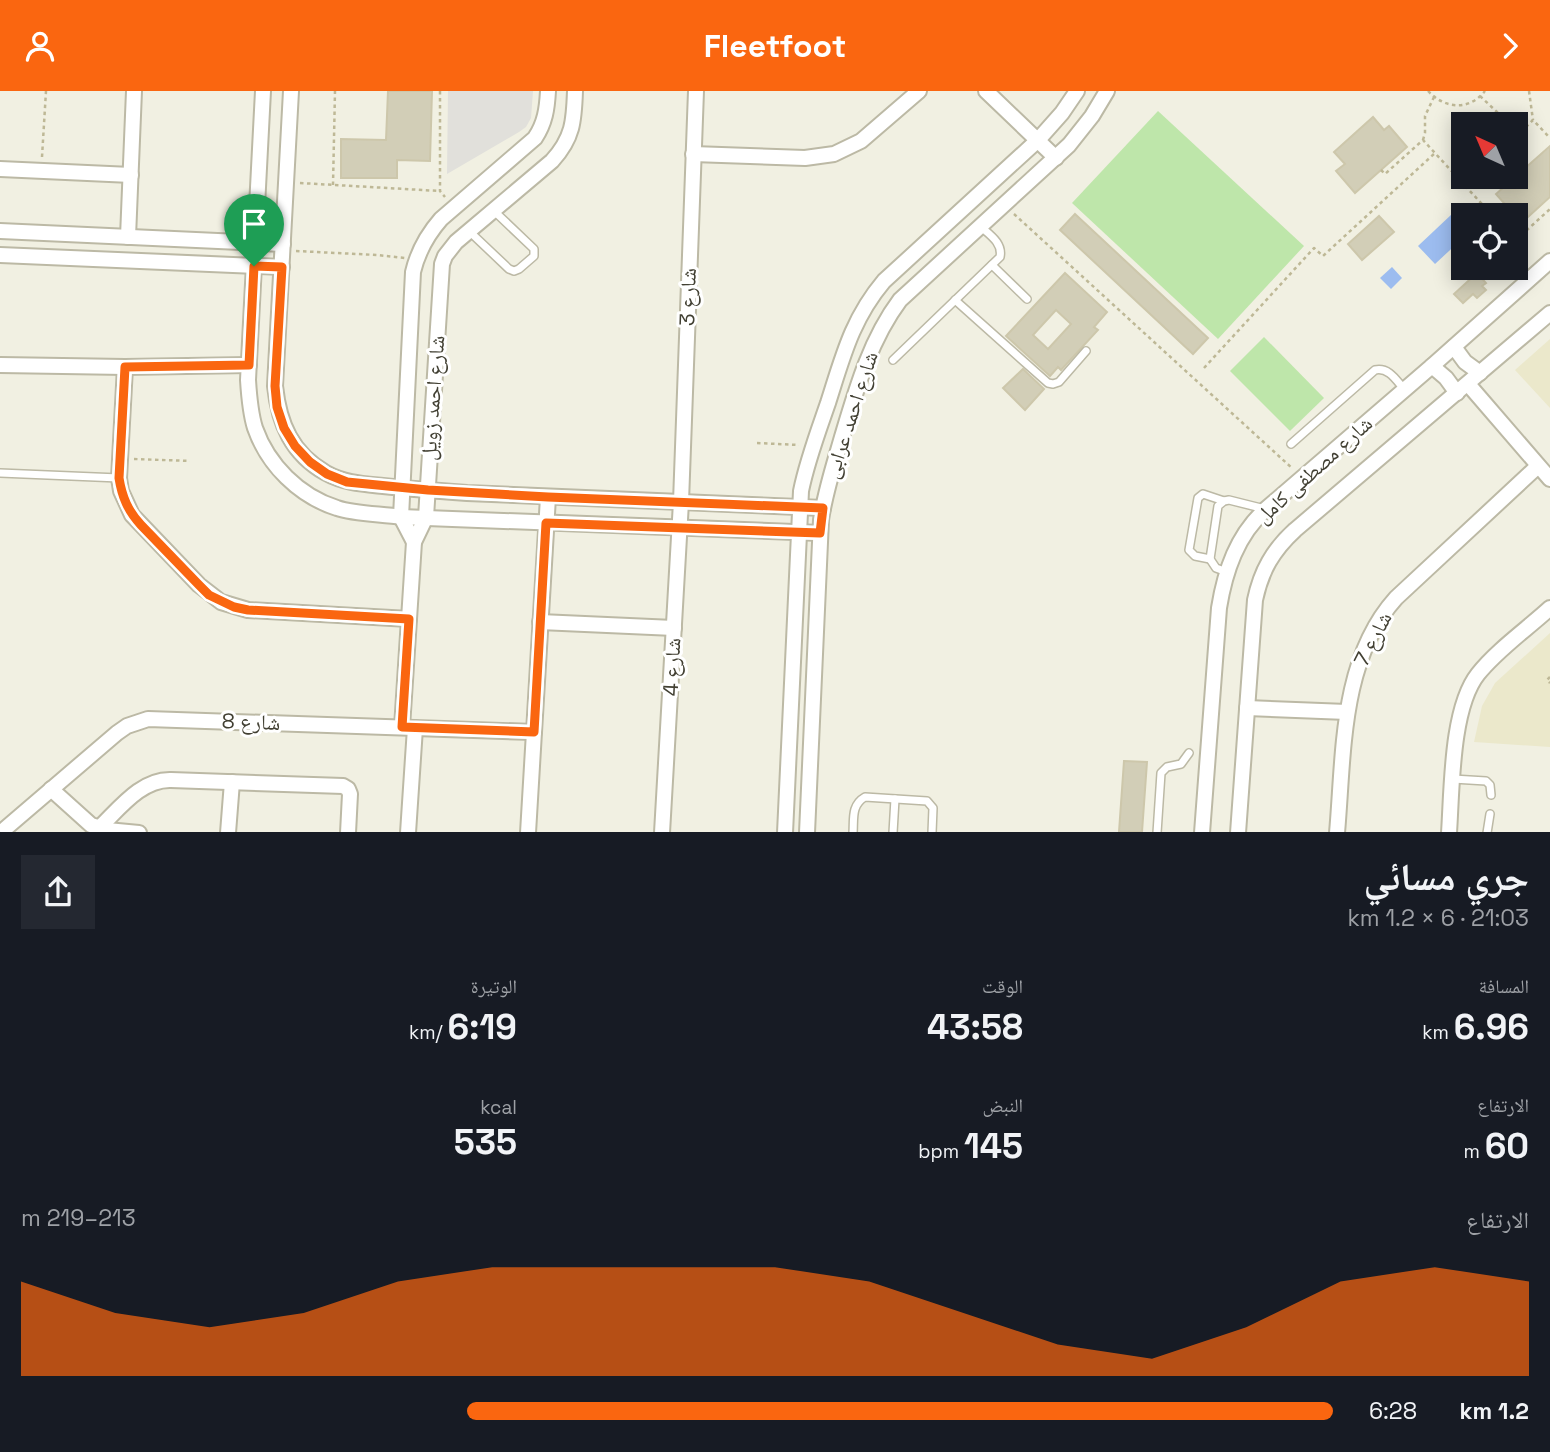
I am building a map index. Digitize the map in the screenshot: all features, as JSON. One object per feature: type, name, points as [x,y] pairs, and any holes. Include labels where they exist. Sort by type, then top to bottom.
[{"type":"street","points":[[128,237],[134,91]]},
{"type":"street","points":[[263,91],[249,404],[255,428],[265,450],[279,470],[296,486],[316,500],[338,509],[401,517],[820,533]]},
{"type":"street","points":[[291,91],[275,386],[277,407],[284,428],[295,446],[310,462],[327,474],[347,482],[402,488],[823,508]]},
{"type":"street","name":"شارع احمد زويل","points":[[414,542],[401,517],[413,272],[416,260],[422,245],[441,219],[535,138],[546,114],[548,91]]},
{"type":"street","name":"شارع احمد زويل","points":[[414,542],[426,517],[442,264],[450,248],[552,161],[560,151],[572,129],[575,91]]},
{"type":"street","name":"شارع 3","points":[[681,502],[696,91]]},
{"type":"street","points":[[693,154],[805,157],[834,154],[861,141],[919,91]]},
{"type":"street","points":[[986,91],[1056,158]]},
{"type":"street","name":"شارع احمد عرابى","points":[[785,832],[799,507],[803,480],[813,446],[850,335],[861,313],[884,281],[1038,140],[1077,91]]},
{"type":"street","name":"شارع احمد عرابى","points":[[807,832],[823,508],[850,411],[881,328],[900,300],[1056,158],[1081,131],[1107,91]]},
{"type":"street","points":[[0,169],[131,175]]},
{"type":"street","points":[[0,231],[255,243],[283,247]]},
{"type":"street","points":[[0,255],[282,267]]},
{"type":"street","name":"شارع مصطفى كامل","points":[[1202,832],[1219,608],[1223,582],[1232,557],[1245,534],[1266,509],[1550,261]]},
{"type":"street","name":"شارع مصطفى كامل","points":[[1238,832],[1255,600],[1261,576],[1273,554],[1283,541],[1550,313]]},
{"type":"street","points":[[1454,347],[1465,362],[1480,373]]},
{"type":"street","points":[[0,365],[249,365]]},
{"type":"street","points":[[1432,366],[1462,389],[1550,479]]},
{"type":"street","points":[[125,367],[119,478],[121,491],[132,515],[199,585],[221,602],[248,610],[409,619]]},
{"type":"street","name":"شارع 7","points":[[1337,832],[1351,686],[1372,631],[1387,608],[1538,466]]},
{"type":"street","points":[[528,832],[548,497]]},
{"type":"street","name":"شارع 4","points":[[662,832],[681,502]]},
{"type":"street","points":[[408,832],[409,619],[414,542]]},
{"type":"street","points":[[1448,832],[1457,731],[1467,692],[1478,675],[1550,608]]},
{"type":"street","points":[[540,622],[674,628]]},
{"type":"street","points":[[1247,708],[1347,712]]},
{"type":"street","name":"شارع 8","points":[[5,828],[127,726],[148,719],[534,732]]},
{"type":"street","points":[[99,828],[139,791],[162,780],[343,786],[350,794],[348,832]]},
{"type":"street","points":[[228,832],[232,782]]},
{"type":"street","points":[[51,789],[84,820],[99,828],[139,832]]},
{"type":"lane","points":[[469,231],[514,271],[534,256],[534,249],[493,210]]},
{"type":"lane","points":[[892,360],[1000,257],[1000,246],[980,226]]},
{"type":"lane","points":[[992,265],[1027,299]]},
{"type":"lane","points":[[955,300],[1048,383],[1059,382],[1086,351]]},
{"type":"lane","points":[[1291,444],[1372,371],[1386,370],[1405,390]]},
{"type":"lane","points":[[0,474],[119,478]]},
{"type":"lane","points":[[1210,559],[1193,555],[1189,550],[1198,498],[1203,494],[1266,509]]},
{"type":"lane","points":[[1224,501],[1218,506],[1210,559],[1216,568],[1227,572]]},
{"type":"lane","points":[[1157,832],[1161,773],[1167,767],[1181,764],[1189,753]]},
{"type":"lane","points":[[1453,779],[1486,781],[1490,785],[1491,795]]},
{"type":"lane","points":[[853,832],[854,808],[865,797],[923,800],[931,804],[934,812],[932,832]]},
{"type":"lane","points":[[893,832],[895,799]]},
{"type":"lane","points":[[1487,832],[1490,814]]},
{"type":"path","points":[[41,171],[46,91]]},
{"type":"path","points":[[333,185],[335,91]]},
{"type":"path","points":[[286,183],[439,191],[440,91]]},
{"type":"path","points":[[1428,91],[1445,104],[1458,106],[1472,102],[1485,91]]},
{"type":"path","points":[[1529,91],[1533,120],[1550,138]]},
{"type":"path","points":[[1480,96],[1497,112]]},
{"type":"path","points":[[1381,170],[1385,174],[1423,140],[1426,111],[1434,97]]},
{"type":"path","points":[[1528,125],[1533,120]]},
{"type":"path","points":[[1423,140],[1451,170]]},
{"type":"path","points":[[1204,368],[1314,247],[1323,256],[1435,153]]},
{"type":"path","points":[[1469,189],[1482,203]]},
{"type":"path","points":[[1004,205],[1303,478]]},
{"type":"path","points":[[1528,229],[1550,209]]},
{"type":"path","points":[[283,247],[416,260]]},
{"type":"path","points":[[757,443],[813,446]]},
{"type":"path","points":[[120,459],[190,461]]},
{"type":"path","points":[[1550,677],[1547,680],[1550,683]]},
{"type":"shaded area","points":[[448,91],[533,91],[531,118],[519,132],[447,174]]},
{"type":"shaded area","points":[[1550,339],[1550,408],[1515,370]]},
{"type":"shaded area","points":[[1550,633],[1550,747],[1474,742],[1482,706],[1495,683]]},
{"type":"green space","points":[[1158,111],[1304,246],[1218,339],[1072,203]]},
{"type":"green space","points":[[1264,337],[1324,398],[1290,431],[1230,371]]},
{"type":"water","points":[[1451,215],[1451,249],[1435,264],[1418,246]]},
{"type":"water","points":[[1392,267],[1402,278],[1391,289],[1380,278]]},
{"type":"building","points":[[388,91],[432,91],[430,161],[397,160],[397,178],[341,178],[341,139],[386,140]]},
{"type":"building","points":[[1373,117],[1384,130],[1389,126],[1407,147],[1355,193],[1336,171],[1345,164],[1334,152]]},
{"type":"building","points":[[1550,146],[1550,197],[1528,217],[1528,203],[1504,203],[1496,194],[1502,189],[1528,189],[1528,166]]},
{"type":"building","points":[[1075,214],[1208,338],[1193,354],[1060,230]]},
{"type":"building","points":[[1379,216],[1394,232],[1362,260],[1348,244]]},
{"type":"building","points":[[1065,273],[1107,312],[1094,327],[1098,330],[1061,370],[1058,367],[1050,376],[1006,336]],"holes":[[[1056,310],[1071,324],[1048,349],[1033,335]]]},
{"type":"building","points":[[1469,280],[1483,280],[1486,283],[1482,286],[1486,290],[1477,298],[1473,294],[1463,303],[1454,294]]},
{"type":"building","points":[[1023,369],[1044,389],[1025,410],[1003,388]]},
{"type":"building","points":[[1124,761],[1147,762],[1142,832],[1119,832]]},
{"type":"route","points":[[254,266],[282,267],[275,386],[277,407],[284,428],[295,446],[310,462],[327,474],[347,482],[428,490],[823,508],[820,533],[546,523],[534,732],[402,727],[409,619],[248,610],[221,602],[209,595],[141,525],[132,515],[121,491],[119,478],[125,367],[249,365],[254,266]]}]
